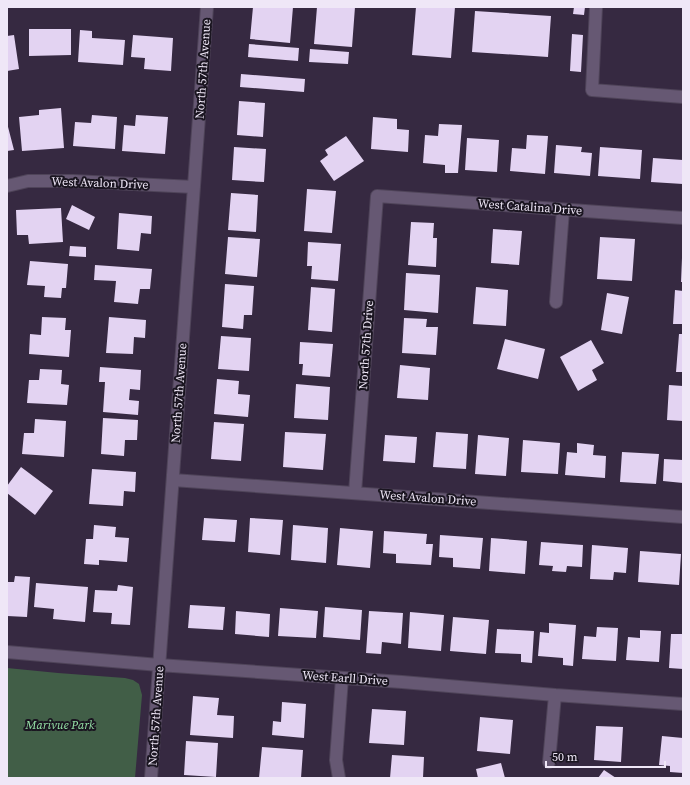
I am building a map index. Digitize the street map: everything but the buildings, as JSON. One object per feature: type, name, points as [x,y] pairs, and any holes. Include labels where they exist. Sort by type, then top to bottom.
[{"type":"street","name":"North 57th Avenue","points":[[151,778],[207,7]]},
{"type":"street","points":[[596,7],[592,90],[683,97]]},
{"type":"street","name":"West Avalon Drive","points":[[7,186],[28,181],[73,181],[194,187]]},
{"type":"street","name":"West Catalina Drive","points":[[377,196],[683,218]]},
{"type":"street","name":"North 57th Drive","points":[[355,493],[377,196]]},
{"type":"street","points":[[556,302],[563,210]]},
{"type":"street","name":"West Avalon Drive","points":[[173,480],[683,517]]},
{"type":"street","name":"West Earll Drive","points":[[7,652],[159,665],[683,704]]},
{"type":"street","points":[[340,778],[336,760],[342,678]]},
{"type":"street","points":[[549,762],[555,695]]},
{"type":"green space","name":"Marivue Park","points":[[7,668],[125,678],[133,680],[139,684],[142,695],[135,778],[7,778]]}]
